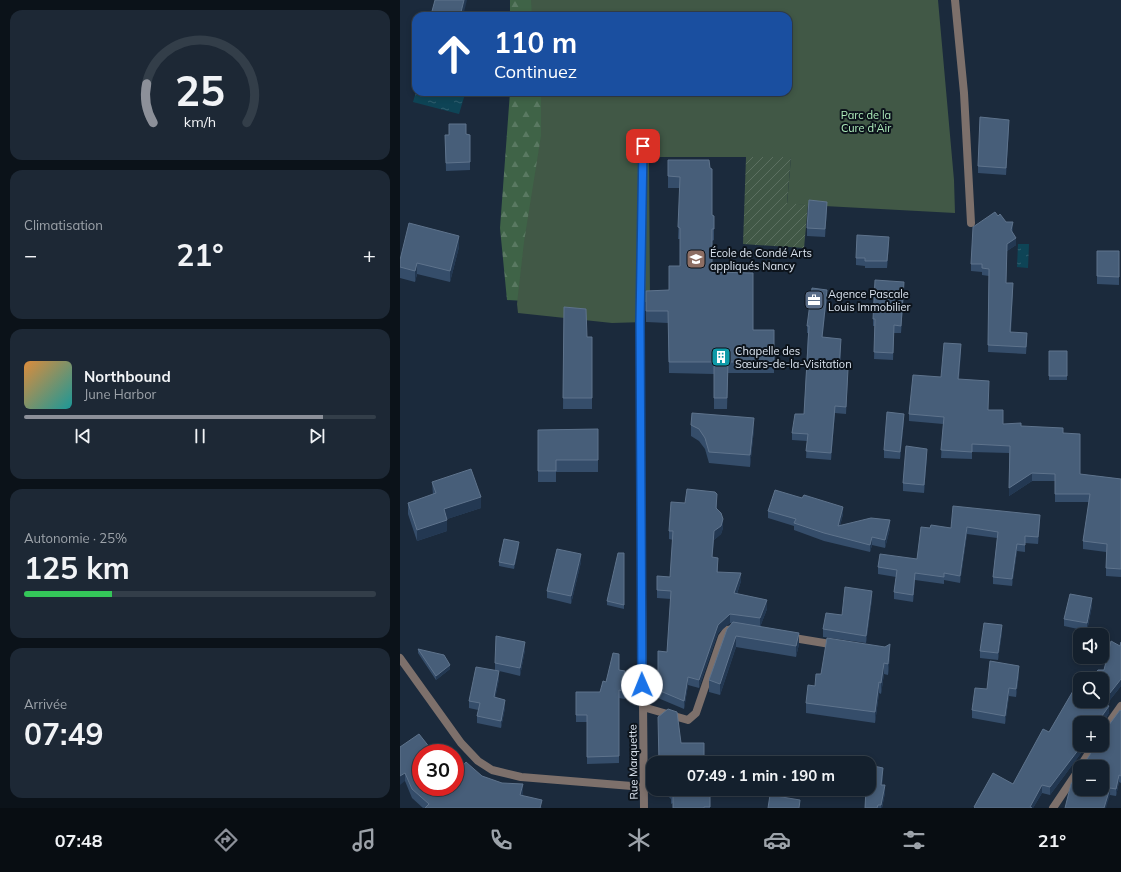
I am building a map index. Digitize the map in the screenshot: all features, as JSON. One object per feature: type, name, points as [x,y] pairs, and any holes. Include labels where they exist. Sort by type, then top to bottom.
[{"type":"street","points":[[955,0],[964,93],[971,223]]},
{"type":"street","name":"Rue Marquette","points":[[643,146],[640,379],[644,808]]},
{"type":"street","points":[[643,708],[688,720],[692,718],[696,713],[722,637],[731,628],[746,631]]},
{"type":"street","points":[[776,635],[843,646]]},
{"type":"street","points":[[400,658],[461,743],[478,761],[492,770],[521,777],[644,787]]},
{"type":"street","points":[[1109,723],[1121,706]]},
{"type":"street","points":[[1054,808],[1073,778]]},
{"type":"green space","points":[[510,0],[559,0],[578,12],[510,12]]},
{"type":"green space","name":"Parc de la Cure d'Air","points":[[531,0],[938,0],[954,180],[955,213],[787,204],[791,157],[649,157],[650,302],[645,302],[645,322],[612,323],[518,313],[517,304],[524,242],[541,136],[541,96],[792,96],[792,12],[532,12]]},
{"type":"green space","points":[[510,96],[605,96],[559,303],[507,300],[500,228]]},
{"type":"green space","points":[[746,157],[791,157],[787,203],[808,205],[804,248],[743,244]]},
{"type":"water","points":[[415,96],[464,96],[459,114],[413,102]]},
{"type":"water","points":[[1018,244],[1029,244],[1028,268],[1017,267]]},
{"type":"building","points":[[435,0],[464,0],[461,12],[432,12]]},
{"type":"building","points":[[980,117],[1009,120],[1006,168],[978,166]]},
{"type":"building","points":[[449,124],[466,124],[466,134],[470,135],[470,162],[446,163],[445,135],[449,135]]},
{"type":"building","points":[[668,160],[709,160],[710,168],[712,169],[712,215],[714,216],[714,229],[712,229],[712,272],[753,273],[753,330],[774,330],[774,362],[728,362],[727,398],[714,398],[714,362],[669,362],[668,311],[646,311],[646,291],[669,290],[669,266],[680,266],[680,228],[678,227],[680,177],[668,176]]},
{"type":"building","points":[[809,200],[827,202],[825,229],[807,228]]},
{"type":"building","points":[[995,212],[998,216],[1000,214],[1006,222],[1013,222],[1011,230],[1016,238],[1007,244],[1006,283],[1013,283],[1010,332],[1027,333],[1026,347],[988,345],[989,269],[982,268],[982,264],[971,264],[973,227]]},
{"type":"building","points":[[409,223],[459,236],[450,271],[417,263],[415,271],[400,267],[400,260]]},
{"type":"building","points":[[857,235],[889,237],[887,261],[865,261],[865,258],[856,258]]},
{"type":"building","points":[[1097,251],[1119,251],[1119,277],[1097,276]]},
{"type":"building","points":[[875,280],[904,282],[901,326],[894,325],[893,353],[874,352],[875,319],[873,319]]},
{"type":"building","points":[[812,288],[827,290],[822,337],[841,339],[839,368],[848,369],[846,407],[835,406],[831,453],[806,451],[808,434],[792,433],[795,414],[804,414],[809,326],[807,326]]},
{"type":"building","points":[[564,307],[586,309],[587,337],[592,337],[592,398],[563,398]]},
{"type":"building","points":[[944,343],[961,344],[958,379],[989,381],[988,410],[1003,410],[1003,424],[1021,423],[1021,426],[1063,428],[1063,433],[1080,434],[1080,474],[1121,479],[1121,569],[1106,568],[1107,544],[1083,541],[1090,494],[1055,494],[1055,474],[1032,473],[1009,488],[1010,446],[972,444],[972,452],[941,450],[944,417],[909,414],[913,375],[941,377]]},
{"type":"building","points":[[1049,351],[1067,351],[1067,376],[1049,376]]},
{"type":"building","points":[[887,412],[904,414],[900,452],[884,450]]},
{"type":"building","points":[[692,413],[754,418],[750,455],[709,452],[705,438],[699,429],[691,425]]},
{"type":"building","points":[[598,429],[598,460],[556,460],[556,471],[538,471],[538,430]]},
{"type":"building","points":[[906,446],[927,449],[924,485],[903,483]]},
{"type":"building","points":[[471,469],[481,497],[444,509],[447,520],[417,530],[408,503],[436,493],[432,482]]},
{"type":"building","points":[[687,489],[715,492],[717,494],[716,508],[721,513],[723,519],[721,526],[714,531],[712,557],[718,558],[717,572],[741,573],[734,593],[767,600],[760,618],[730,614],[718,625],[699,680],[688,677],[684,701],[658,690],[658,651],[667,652],[671,591],[657,590],[657,576],[670,577],[673,531],[669,531],[671,502],[685,503]]},
{"type":"building","points":[[775,490],[802,498],[804,495],[843,507],[838,526],[871,518],[890,520],[885,540],[872,537],[870,545],[824,533],[794,523],[796,519],[768,511]]},
{"type":"building","points":[[953,506],[1040,515],[1038,537],[1025,536],[1025,545],[1017,544],[1012,579],[993,577],[998,532],[967,527],[960,576],[944,573],[944,577],[915,573],[913,595],[894,592],[897,570],[878,567],[880,554],[917,559],[921,527],[930,528],[931,525],[951,528]]},
{"type":"building","points":[[504,539],[519,542],[514,565],[499,562]]},
{"type":"building","points":[[557,549],[581,554],[571,596],[547,591]]},
{"type":"building","points":[[618,553],[624,553],[624,605],[607,601]]},
{"type":"building","points":[[845,587],[872,591],[866,636],[823,629],[826,613],[842,615]]},
{"type":"building","points":[[1070,594],[1092,598],[1087,623],[1064,619]]},
{"type":"building","points":[[733,622],[799,633],[796,646],[736,636],[720,684],[709,680],[727,629]]},
{"type":"building","points":[[984,623],[1002,625],[998,653],[980,651]]},
{"type":"building","points":[[496,636],[525,642],[520,668],[495,663]]},
{"type":"building","points":[[827,638],[885,647],[890,644],[888,664],[884,663],[881,683],[879,682],[875,712],[806,703],[808,685],[815,686],[816,674],[821,674]]},
{"type":"building","points":[[1111,641],[1120,646],[1121,642],[1121,679],[1109,694],[1109,672],[1096,672],[1098,670],[1104,670],[1105,664],[1109,664],[1109,649]]},
{"type":"building","points":[[418,649],[444,655],[450,665],[436,676]]},
{"type":"building","points":[[613,653],[619,654],[619,670],[625,671],[625,692],[619,690],[619,756],[587,757],[587,715],[576,715],[576,692],[600,692],[603,681],[606,682]]},
{"type":"building","points":[[990,661],[1019,666],[1016,689],[1009,688],[1005,716],[972,710],[975,688],[987,689]]},
{"type":"building","points":[[476,667],[499,671],[494,697],[505,700],[501,721],[477,716],[480,703],[469,701]]},
{"type":"building","points":[[1073,691],[1073,708],[1108,708],[1102,716],[1073,716],[1073,752],[1077,752],[1050,787],[1042,785],[1030,807],[1032,808],[975,808],[974,807],[993,773],[1013,784],[1043,729],[1049,732]]},
{"type":"building","points":[[668,709],[677,712],[681,743],[704,743],[704,756],[659,756],[658,717]]},
{"type":"building","points":[[1120,710],[1121,776],[1119,775],[1116,789],[1110,788],[1109,791],[1109,760],[1086,760],[1092,752],[1109,752],[1109,725]]},
{"type":"building","points":[[419,734],[427,744],[412,744],[412,789],[405,773],[400,776],[400,747]]},
{"type":"building","points":[[466,762],[482,776],[502,783],[523,784],[520,795],[542,800],[540,808],[425,808],[429,804],[420,796],[464,796],[464,764]]},
{"type":"building","points":[[876,766],[883,768],[881,785],[885,785],[881,805],[878,805],[877,808],[865,808],[866,796],[876,796]]},
{"type":"building","points":[[1073,781],[1073,796],[1108,796],[1104,808],[1065,808]]},
{"type":"building","points":[[673,796],[710,796],[710,807],[673,808]]},
{"type":"building","points":[[770,796],[800,800],[799,808],[768,808]]},
{"type":"place","name":"École de Condé Arts appliqués Nancy","points":[[696,259]]},
{"type":"place","name":"Agence Pascale Louis Immobilier","points":[[814,300]]},
{"type":"place","name":"Chapelle des Sœurs-de-la-Visitation","points":[[721,357]]},
{"type":"route","points":[[642,685],[640,322],[643,146]]}]
